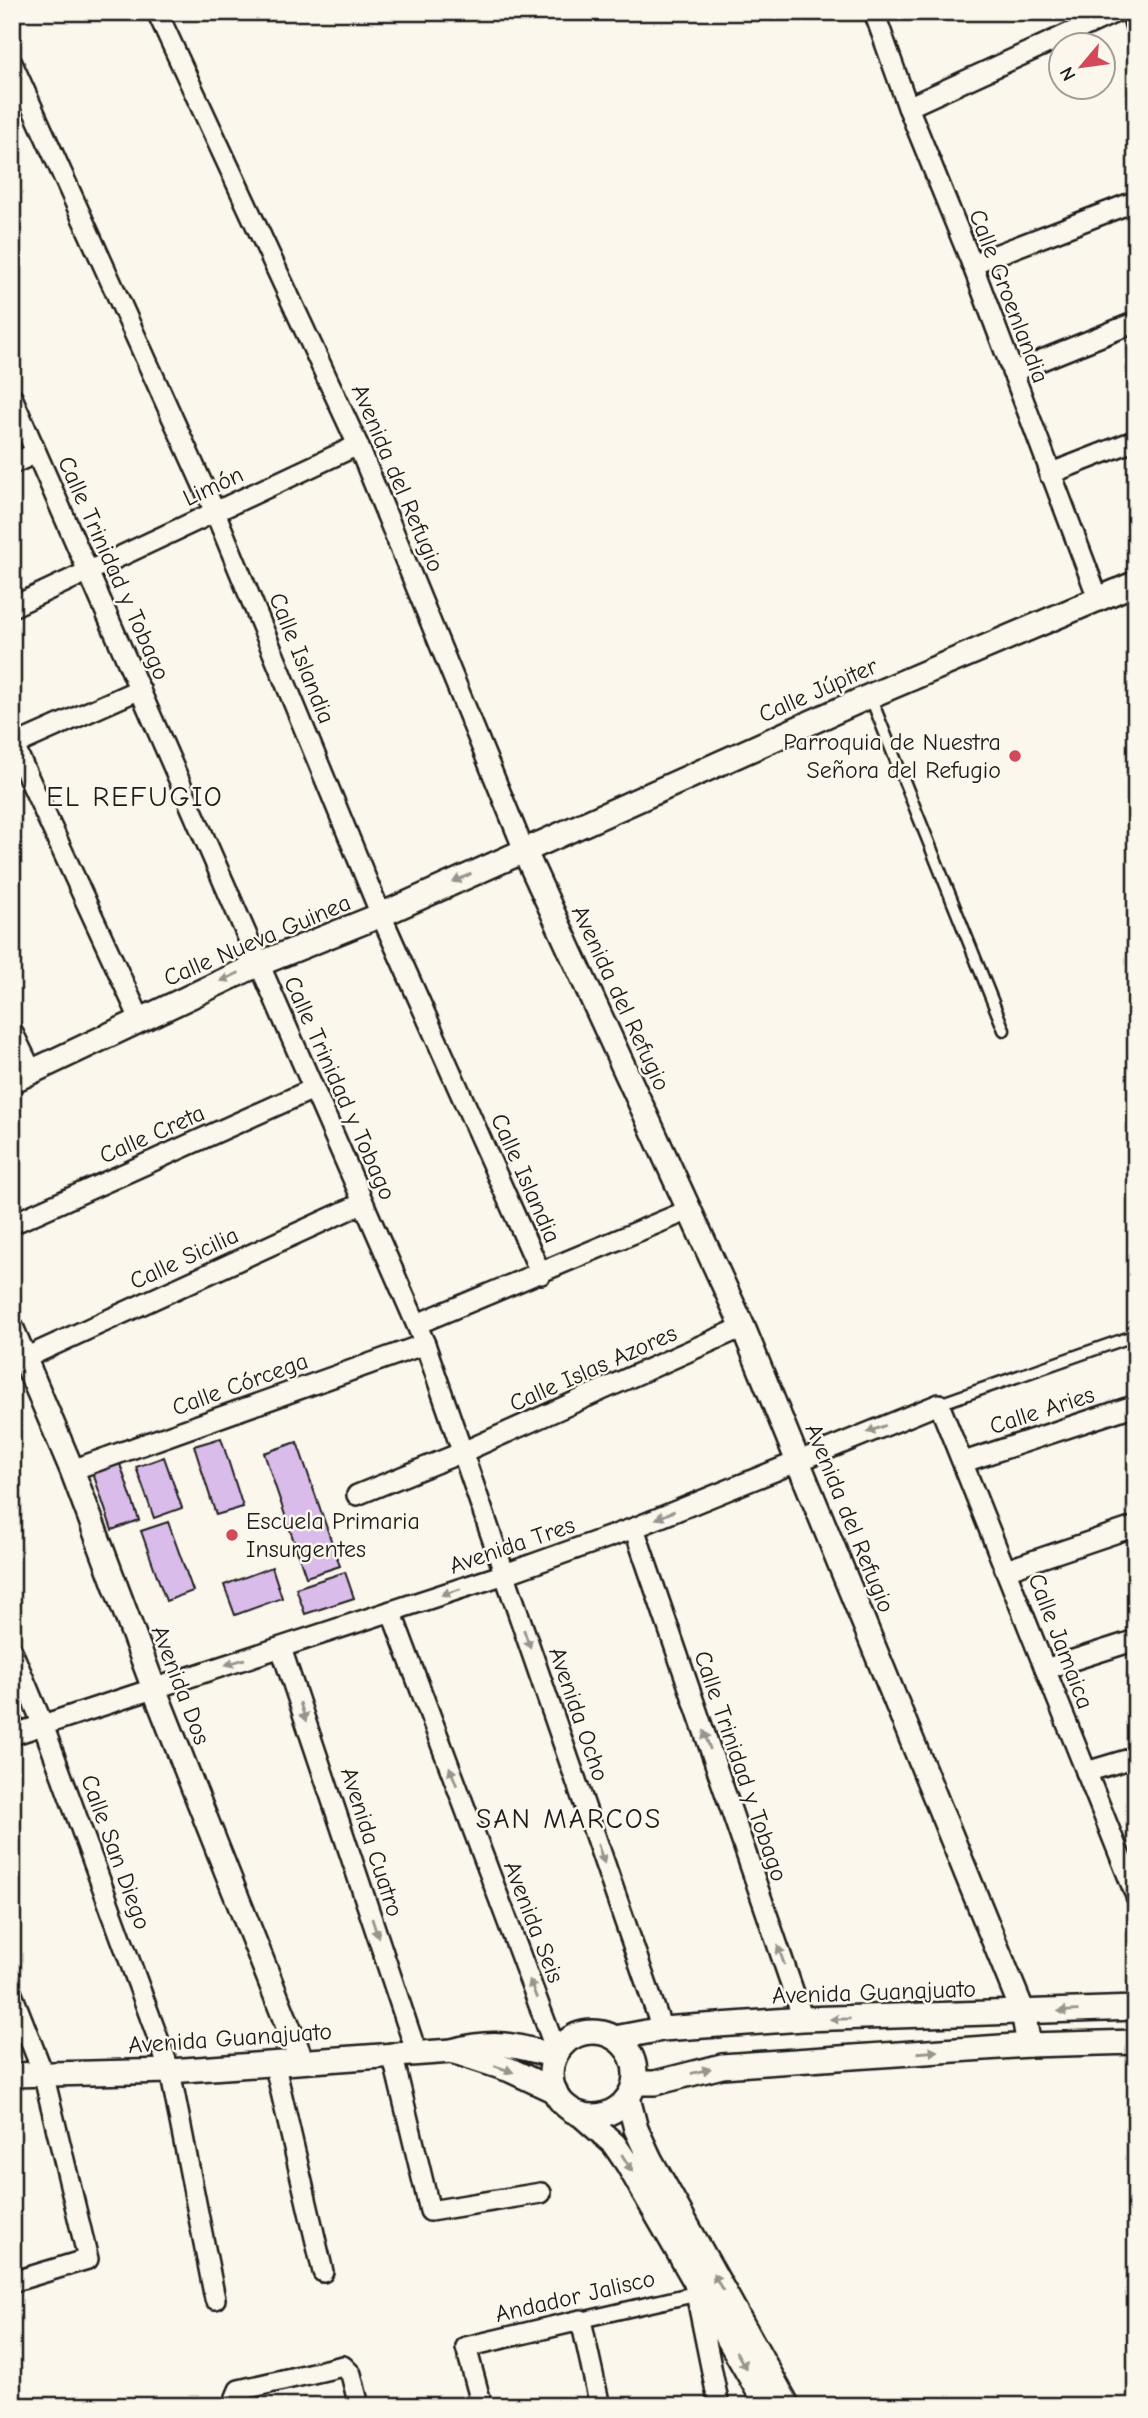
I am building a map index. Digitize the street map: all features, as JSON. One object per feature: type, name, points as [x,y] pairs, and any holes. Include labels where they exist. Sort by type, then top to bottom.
[{"type":"street","name":"Avenida del Refugio","points":[[157,12],[358,445],[524,850],[743,1327],[1023,2012],[1029,2045]]},
{"type":"street","name":"Calle Groenlandia","points":[[874,12],[908,107],[972,264],[1098,598]]},
{"type":"street","points":[[908,107],[1116,12]]},
{"type":"street","points":[[1130,12],[1136,28]]},
{"type":"street","name":"Calle Islandia","points":[[12,63],[215,512],[381,915],[541,1274]]},
{"type":"street","points":[[972,264],[1136,201]]},
{"type":"street","points":[[1012,372],[1136,322]]},
{"type":"street","name":"Calle Trinidad y Tobago","points":[[12,397],[417,1324],[505,1574]]},
{"type":"street","points":[[1049,474],[1136,440]]},
{"type":"street","name":"Limón","points":[[12,607],[358,445]]},
{"type":"street","points":[[12,464],[36,453]]},
{"type":"street","name":"Calle Júpiter","points":[[524,850],[870,696],[1136,583]]},
{"type":"street","points":[[140,690],[13,746],[140,1019]]},
{"type":"street","name":"Calle Nueva Guinea","points":[[22,1077],[259,964],[381,915],[524,850]]},
{"type":"street","points":[[12,1031],[22,1077]]},
{"type":"street","name":"Calle Creta","points":[[12,1224],[313,1088]]},
{"type":"street","name":"Calle Sicilia","points":[[25,1358],[363,1203]]},
{"type":"street","points":[[417,1324],[689,1210]]},
{"type":"street","name":"Calle Islas Azores","points":[[357,1495],[463,1452],[743,1327]]},
{"type":"street","name":"Avenida Dos","points":[[12,1329],[72,1470],[153,1686],[301,2059]]},
{"type":"street","name":"Calle Córcega","points":[[72,1470],[425,1344]]},
{"type":"street","name":"Avenida Tres","points":[[12,1735],[153,1686],[505,1574],[634,1528],[939,1404]]},
{"type":"street","name":"Calle Jamaica","points":[[939,1404],[1086,1772],[1131,1869],[1136,1896]]},
{"type":"street","name":"Calle Aries","points":[[964,1462],[1136,1405]]},
{"type":"street","points":[[1006,1570],[1136,1526]]},
{"type":"street","name":"Calle Trinidad y Tobago","points":[[634,1528],[803,2019]]},
{"type":"street","name":"Avenida Ocho","points":[[505,1574],[662,2029]]},
{"type":"street","name":"Avenida Seis","points":[[391,1611],[556,2055]]},
{"type":"street","points":[[1045,1669],[1136,1640]]},
{"type":"street","name":"Avenida Cuatro","points":[[281,1647],[416,2051]]},
{"type":"street","name":"Calle San Diego","points":[[12,1651],[43,1725],[170,2071],[215,2299]]},
{"type":"street","points":[[1086,1772],[1136,1757]]},
{"type":"street","points":[[12,1994],[43,2073],[88,2259],[12,2282]]},
{"type":"street","name":"Avenida Guanajuato","points":[[615,2038],[662,2029],[803,2019],[1136,2008]]},
{"type":"street","points":[[767,2406],[694,2286],[614,2144],[580,2114],[565,2105],[555,2091],[551,2070],[556,2055],[568,2040],[583,2033],[599,2032],[615,2038],[632,2057],[631,2091],[636,2129],[650,2159],[788,2406]]},
{"type":"street","name":"Avenida Guanajuato","points":[[12,2075],[170,2071],[301,2059],[452,2051],[481,2042],[500,2043],[556,2055]]},
{"type":"street","points":[[580,2114],[607,2114],[631,2091],[655,2082],[722,2066],[1029,2045],[1136,2042]]},
{"type":"street","name":"Avenida Guanajuato","points":[[452,2051],[510,2070],[555,2091]]},
{"type":"street","points":[[392,2053],[430,2211],[541,2193]]},
{"type":"street","points":[[274,2062],[323,2272]]},
{"type":"street","points":[[694,2286],[719,2406]]},
{"type":"street","name":"Andador Jalisco","points":[[482,2406],[466,2347],[581,2320],[694,2286]]},
{"type":"street","points":[[581,2320],[600,2406]]},
{"type":"street","points":[[239,2398],[343,2366],[348,2369],[359,2406]]},
{"type":"lane","points":[[870,696],[1004,1030]]},
{"type":"lane","points":[[939,1404],[1136,1335]]},
{"type":"building","points":[[221,1438],[243,1507],[216,1515],[194,1446]]},
{"type":"building","points":[[297,1442],[340,1566],[306,1577],[264,1453]]},
{"type":"building","points":[[164,1457],[182,1508],[154,1518],[136,1467]]},
{"type":"building","points":[[119,1461],[139,1520],[112,1530],[92,1470]]},
{"type":"building","points":[[168,1522],[193,1591],[166,1601],[141,1531]]},
{"type":"building","points":[[272,1567],[282,1598],[235,1615],[224,1585]]},
{"type":"building","points":[[345,1572],[354,1598],[305,1614],[296,1588]]},
{"type":"place","name":"Parroquia de Nuestra Señora del Refugio","points":[[1015,756]]},
{"type":"place","name":"Escuela Primaria Insurgentes","points":[[232,1535]]},
{"type":"district","name":"EL REFUGIO","points":[[135,796]]},
{"type":"district","name":"SAN MARCOS","points":[[569,1818]]}]
